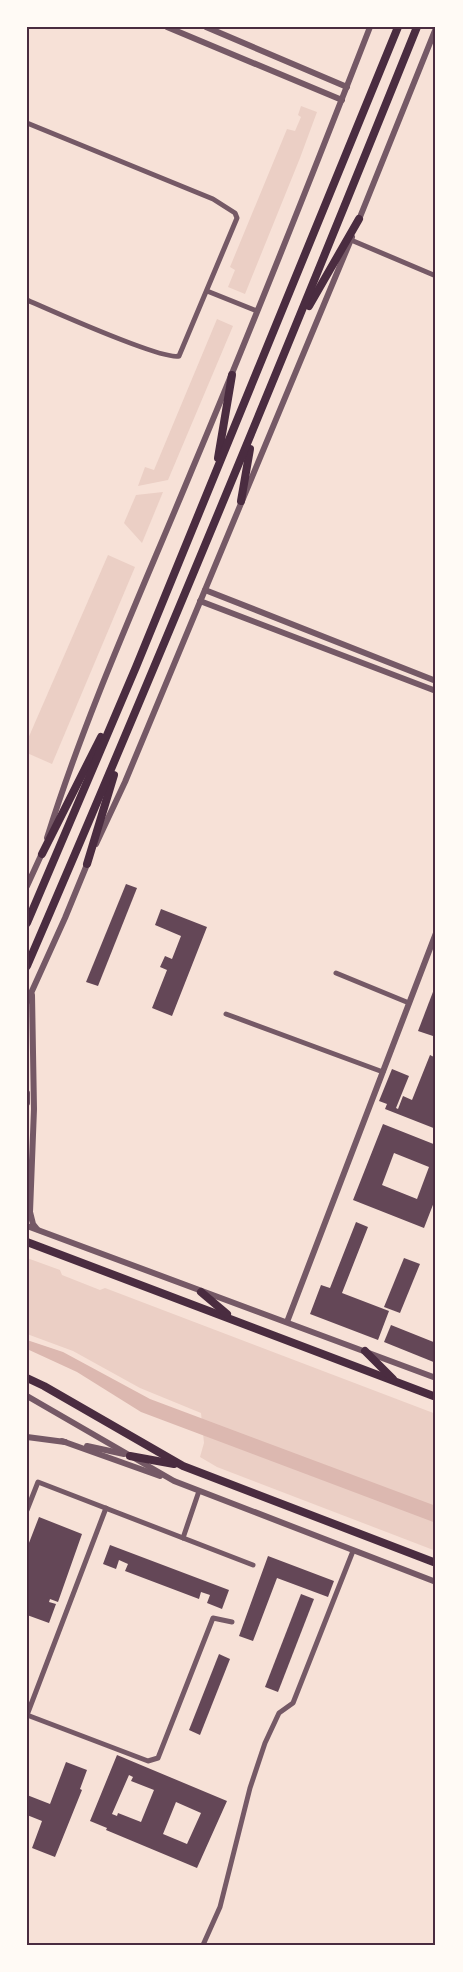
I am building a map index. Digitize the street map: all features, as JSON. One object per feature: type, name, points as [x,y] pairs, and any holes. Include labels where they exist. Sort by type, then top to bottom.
[{"type":"highway","points":[[27,923],[216,474],[398,27]]},
{"type":"highway","points":[[27,966],[127,736],[253,434],[417,27]]},
{"type":"highway","points":[[293,335],[359,219]]},
{"type":"highway","points":[[216,474],[232,375]]},
{"type":"highway","points":[[241,501],[253,434]]},
{"type":"highway","points":[[42,854],[136,667]]},
{"type":"highway","points":[[87,864],[127,736]]},
{"type":"highway","points":[[27,1242],[436,1397]]},
{"type":"highway","points":[[201,1292],[232,1318]]},
{"type":"highway","points":[[365,1351],[396,1382]]},
{"type":"highway","points":[[27,1378],[183,1466],[436,1563]]},
{"type":"highway","points":[[130,1455],[183,1466]]},
{"type":"street","points":[[167,27],[342,100]]},
{"type":"street","points":[[206,27],[347,87]]},
{"type":"street","points":[[27,886],[42,854],[66,776],[90,714],[232,375],[370,27]]},
{"type":"street","points":[[27,1002],[125,782],[351,240],[436,28]]},
{"type":"street","points":[[27,123],[213,199],[235,213],[237,218],[181,354],[174,357],[140,347],[27,300]]},
{"type":"street","points":[[351,240],[436,276]]},
{"type":"street","points":[[207,291],[257,311]]},
{"type":"street","points":[[205,590],[436,681]]},
{"type":"street","points":[[200,601],[436,691]]},
{"type":"street","points":[[287,1322],[436,933]]},
{"type":"street","points":[[336,973],[409,1003]]},
{"type":"street","points":[[32,990],[34,1108],[30,1212],[37,1230]]},
{"type":"street","points":[[226,1014],[383,1072]]},
{"type":"street","points":[[27,1092],[27,1103]]},
{"type":"street","points":[[27,1226],[436,1378]]},
{"type":"street","points":[[27,1396],[174,1481]]},
{"type":"street","points":[[27,1437],[62,1441],[130,1455]]},
{"type":"street","points":[[62,1441],[174,1481],[436,1582]]},
{"type":"street","points":[[27,1510],[39,1482],[253,1565]]},
{"type":"street","points":[[183,1538],[199,1491]]},
{"type":"street","points":[[106,1508],[27,1715],[148,1761],[158,1758],[213,1618],[232,1622]]},
{"type":"street","points":[[203,1945],[220,1906],[250,1788],[265,1743],[279,1713],[293,1703],[353,1551]]},
{"type":"shaded area","points":[[301,106],[317,112],[245,294],[228,287],[235,270],[230,267],[287,129],[295,131],[301,117],[298,115]]},
{"type":"shaded area","points":[[217,319],[233,326],[168,480],[138,486],[145,467],[154,470]]},
{"type":"shaded area","points":[[163,492],[142,543],[124,523],[136,495]]},
{"type":"shaded area","points":[[108,555],[135,567],[52,764],[27,753],[27,741]]},
{"type":"shaded area","points":[[27,1258],[60,1270],[62,1275],[100,1290],[105,1288],[436,1414],[436,1551],[217,1467],[200,1457],[204,1443],[201,1413],[140,1388],[73,1351],[27,1334]]},
{"type":"shaded area","points":[[27,1340],[63,1352],[150,1399],[436,1506],[436,1523],[141,1412],[77,1372],[27,1349]]},
{"type":"building","points":[[126,884],[137,888],[98,986],[86,982]]},
{"type":"building","points":[[161,909],[207,927],[172,1016],[152,1008],[167,970],[160,967],[165,956],[172,959],[181,936],[155,925]]},
{"type":"building","points":[[436,984],[436,1037],[418,1031]]},
{"type":"building","points":[[430,1055],[436,1058],[436,1129],[385,1109],[387,1104],[379,1101],[392,1069],[409,1076],[396,1108],[398,1109],[403,1096],[412,1100]]},
{"type":"building","points":[[383,1124],[436,1145],[436,1197],[424,1228],[353,1200]],"holes":[[[394,1153],[429,1167],[417,1199],[382,1185]]]},
{"type":"building","points":[[356,1222],[368,1227],[342,1293],[389,1311],[378,1340],[310,1314],[321,1285],[330,1288]]},
{"type":"building","points":[[404,1258],[420,1264],[400,1313],[384,1307]]},
{"type":"building","points":[[391,1325],[436,1343],[436,1363],[384,1342]]},
{"type":"building","points":[[39,1517],[82,1534],[58,1602],[50,1599],[49,1602],[56,1604],[49,1623],[27,1615],[27,1548]]},
{"type":"building","points":[[110,1545],[229,1590],[222,1609],[207,1603],[210,1595],[201,1592],[199,1599],[125,1571],[128,1564],[119,1560],[116,1569],[103,1564]]},
{"type":"building","points":[[268,1556],[334,1581],[328,1597],[277,1578],[253,1641],[239,1636]]},
{"type":"building","points":[[301,1594],[314,1599],[278,1692],[265,1687]]},
{"type":"building","points":[[219,1654],[230,1659],[200,1735],[189,1730]]},
{"type":"building","points":[[117,1755],[227,1801],[197,1868],[106,1830],[107,1828],[90,1821]],"holes":[[[129,1775],[133,1777],[131,1781],[154,1790],[141,1822],[118,1813],[117,1816],[112,1814]],[[176,1802],[201,1813],[187,1844],[163,1834]]]},
{"type":"building","points":[[66,1762],[87,1770],[80,1789],[82,1790],[55,1857],[32,1848],[42,1821],[27,1815],[27,1795],[50,1804]]}]
